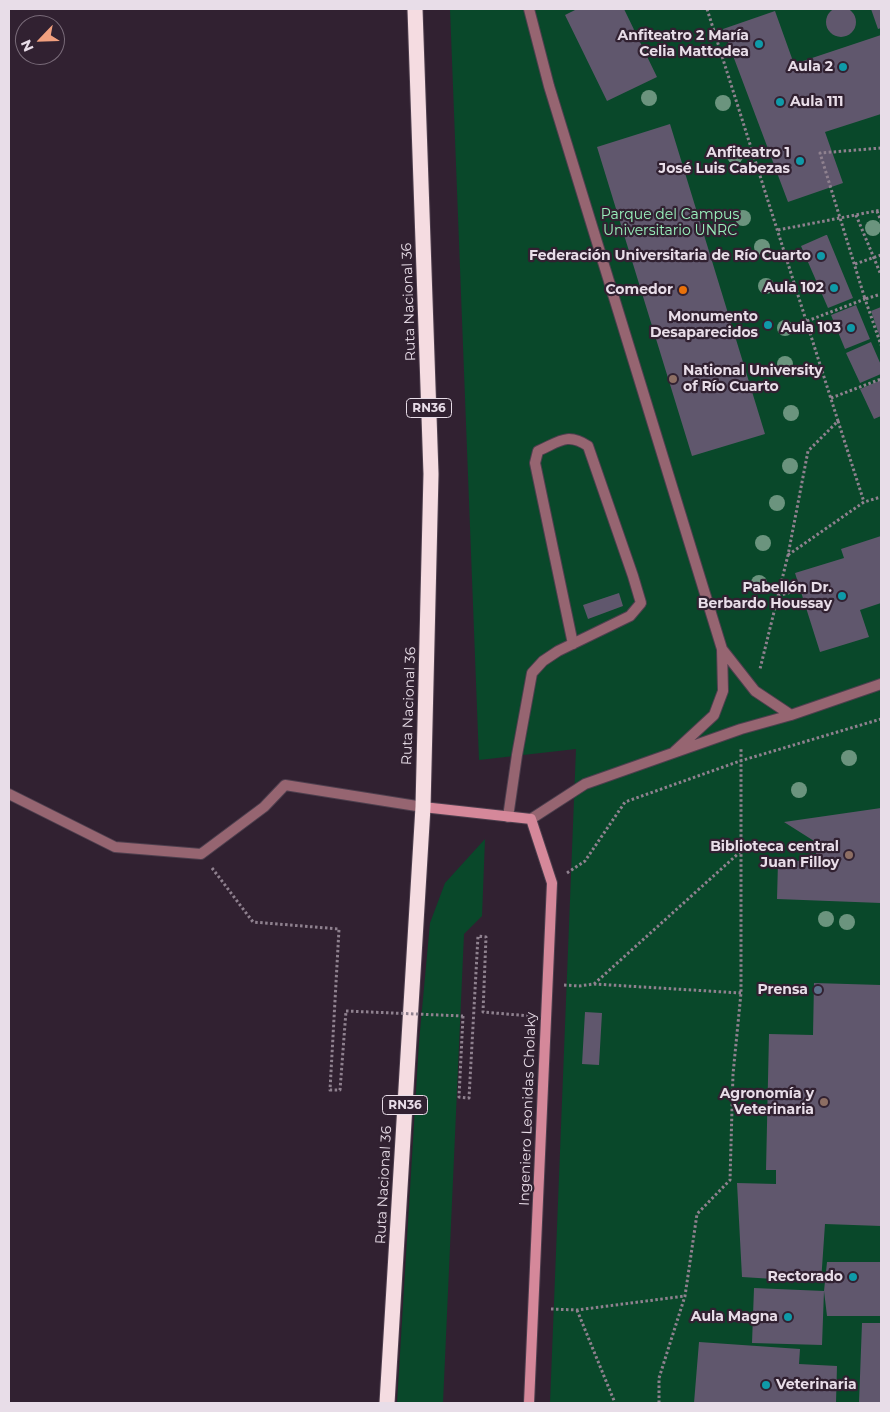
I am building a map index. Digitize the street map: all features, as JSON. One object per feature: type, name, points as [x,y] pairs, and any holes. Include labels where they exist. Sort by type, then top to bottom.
[{"type":"highway","name":"Ruta Nacional 36","points":[[387,1403],[423,807],[432,474],[414,9]]},
{"type":"main road","points":[[423,807],[531,819]]},
{"type":"main road","name":"Ingeniero Leonidas Cholaky","points":[[529,1403],[552,883],[531,819]]},
{"type":"lane","points":[[529,9],[548,86],[722,649],[723,691],[714,715],[674,752]]},
{"type":"lane","points":[[508,817],[532,673],[543,660],[558,651],[573,644],[630,616],[640,603],[633,576],[588,446],[579,440],[567,438],[538,451],[535,462],[573,644]]},
{"type":"lane","points":[[722,649],[754,691],[791,715]]},
{"type":"lane","points":[[531,819],[585,784],[741,729],[791,715],[881,684]]},
{"type":"lane","points":[[9,794],[116,847],[201,854],[264,807],[285,785],[423,807]]},
{"type":"path","points":[[881,148],[820,153],[881,345]]},
{"type":"path","points":[[778,230],[879,210],[881,222]]},
{"type":"path","points":[[856,215],[881,276]]},
{"type":"path","points":[[854,264],[881,255]]},
{"type":"path","points":[[807,321],[881,294]]},
{"type":"path","points":[[831,398],[881,379]]},
{"type":"path","points":[[838,421],[864,502]]},
{"type":"path","points":[[788,555],[864,502],[881,497]]},
{"type":"path","points":[[778,596],[800,589]]},
{"type":"path","points":[[552,883],[585,861],[625,802],[740,761],[881,719]]},
{"type":"path","points":[[594,984],[741,851]]},
{"type":"path","points":[[201,854],[252,922],[339,929],[330,1090],[340,1090],[346,1011],[463,1016],[460,1097],[469,1098],[478,936],[486,937],[484,1012],[545,1017]]},
{"type":"path","points":[[547,984],[579,986],[594,984],[740,993]]},
{"type":"path","points":[[533,1309],[577,1310],[685,1296]]},
{"type":"path","points":[[577,1310],[615,1403]]},
{"type":"green space","name":"Parque del Campus Universitario UNRC","points":[[450,9],[881,9],[881,1403],[550,1403],[576,749],[479,760]]},
{"type":"green space","points":[[485,839],[482,916],[464,934],[443,1403],[397,1403],[419,1042],[430,923],[445,883]]},
{"type":"building","points":[[841,7],[847,8],[855,16],[855,28],[847,36],[841,37],[835,36],[827,28],[826,22],[827,16],[835,8]]},
{"type":"building","points":[[577,9],[624,9],[657,77],[607,101],[565,15]]},
{"type":"building","points":[[871,9],[881,9],[881,28],[878,29]]},
{"type":"building","points":[[775,11],[794,64],[881,35],[881,114],[825,132],[843,183],[788,202],[723,29]]},
{"type":"building","points":[[670,124],[765,434],[692,456],[597,147]]},
{"type":"building","points":[[826,235],[853,298],[828,308],[801,246]]},
{"type":"building","name":"Aula 103","points":[[856,305],[870,339],[845,349],[831,315]]},
{"type":"building","points":[[881,307],[881,340],[871,311]]},
{"type":"building","points":[[871,342],[881,365],[881,374],[860,383],[846,353]]},
{"type":"building","points":[[881,380],[881,416],[874,419],[860,389]]},
{"type":"building","name":"Pabellón Dr. Berbardo Houssay","points":[[881,536],[881,603],[860,610],[869,637],[820,652],[795,573],[844,558],[841,549]]},
{"type":"building","points":[[619,593],[623,606],[588,619],[583,605]]},
{"type":"building","name":"Biblioteca central Juan Filloy","points":[[881,808],[881,903],[777,899],[778,862],[817,860],[814,841],[784,822]]},
{"type":"building","name":"Agronomía y Veterinaria","points":[[814,983],[881,985],[881,1226],[825,1224],[821,1282],[742,1277],[737,1183],[776,1184],[776,1170],[766,1170],[769,1034],[813,1035]]},
{"type":"building","points":[[585,1012],[602,1013],[599,1065],[582,1064]]},
{"type":"building","name":"Rectorado","points":[[827,1262],[881,1262],[881,1316],[827,1316],[824,1291]]},
{"type":"building","name":"Aula Magna","points":[[754,1288],[824,1291],[822,1345],[752,1343]]},
{"type":"building","name":"Veterinaria","points":[[862,1323],[881,1323],[881,1403],[859,1403]]},
{"type":"building","name":"Veterinaria","points":[[699,1342],[800,1349],[799,1364],[837,1366],[836,1403],[694,1403]]},
{"type":"place","name":"Anfiteatro 2 María Celia Mattodea","points":[[759,44]]},
{"type":"place","name":"Aula 2","points":[[843,67]]},
{"type":"place","name":"Aula 111","points":[[780,102]]},
{"type":"place","name":"Anfiteatro 1 José Luis Cabezas","points":[[800,161]]},
{"type":"place","name":"Federación Universitaria de Río Cuarto","points":[[821,256]]},
{"type":"place","name":"Aula 102","points":[[834,288]]},
{"type":"place","name":"Comedor","points":[[683,290]]},
{"type":"place","name":"Monumento Desaparecidos","points":[[768,325]]},
{"type":"place","name":"Aula 103","points":[[851,328]]},
{"type":"place","name":"National University of Río Cuarto","points":[[673,379]]},
{"type":"place","name":"Pabellón Dr. Berbardo Houssay","points":[[842,596]]},
{"type":"place","name":"Biblioteca central Juan Filloy","points":[[849,855]]},
{"type":"place","name":"Prensa","points":[[818,990]]},
{"type":"place","name":"Agronomía y Veterinaria","points":[[824,1102]]},
{"type":"place","name":"Rectorado","points":[[853,1277]]},
{"type":"place","name":"Aula Magna","points":[[788,1317]]},
{"type":"place","name":"Veterinaria","points":[[766,1385]]}]
